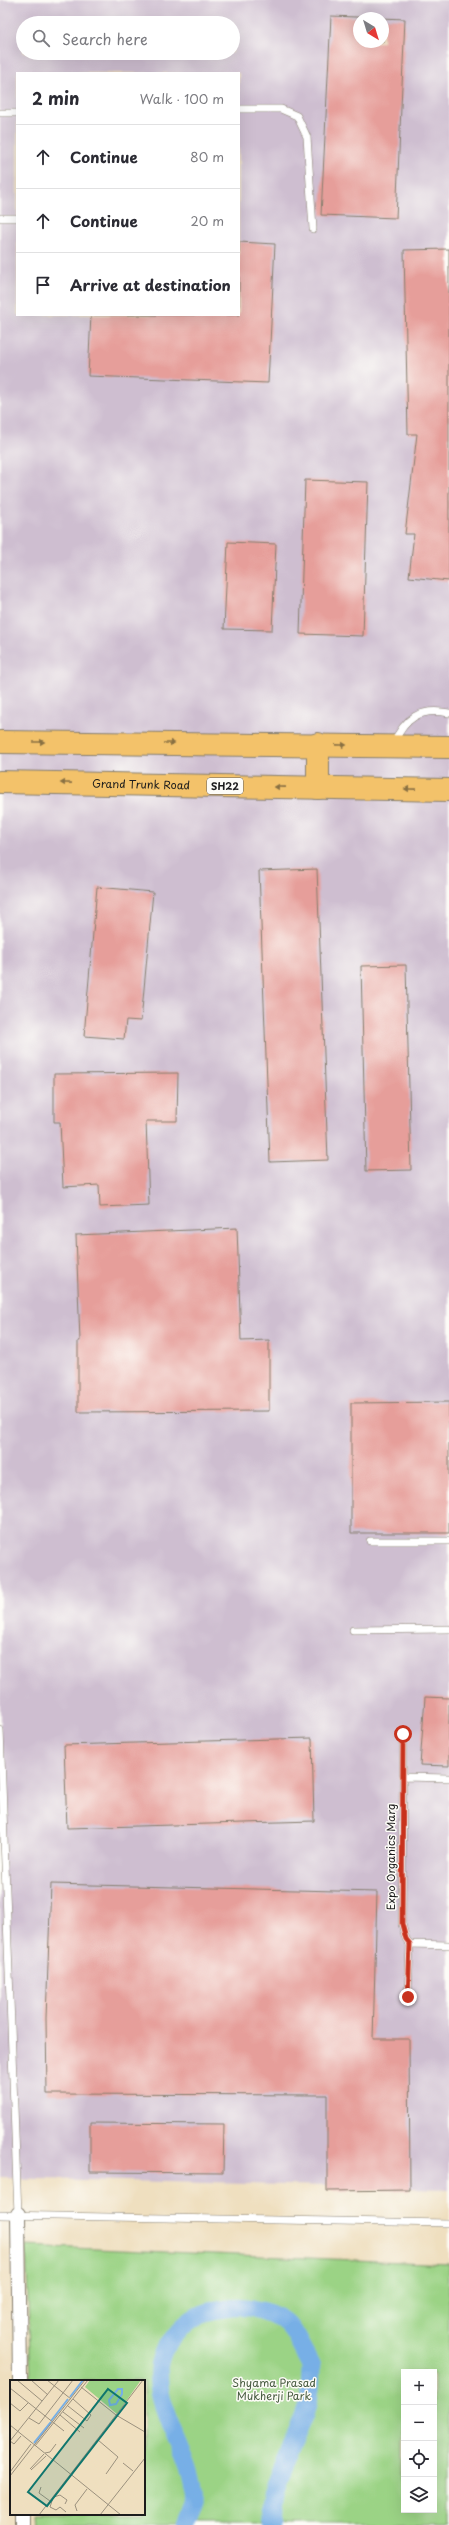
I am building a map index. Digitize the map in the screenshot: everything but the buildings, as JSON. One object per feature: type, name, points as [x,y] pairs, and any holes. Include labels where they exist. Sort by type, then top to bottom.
[{"type":"highway","points":[[0,742],[318,744],[449,747]]},
{"type":"highway","points":[[318,744],[318,788]]},
{"type":"highway","name":"Grand Trunk Road","points":[[0,782],[449,790]]},
{"type":"street","points":[[18,2214],[20,2380]]},
{"type":"lane","points":[[240,110],[281,109],[297,116],[307,137],[313,229]]},
{"type":"lane","points":[[0,113],[16,113]]},
{"type":"lane","points":[[0,218],[16,218]]},
{"type":"lane","points":[[393,746],[400,730],[412,716],[436,710],[449,713]]},
{"type":"lane","points":[[370,1541],[449,1542]]},
{"type":"lane","points":[[353,1630],[449,1629]]},
{"type":"lane","points":[[0,1730],[18,2214]]},
{"type":"lane","name":"Expo Organics Marg","points":[[403,1734],[402,1924],[406,1939],[410,1944]]},
{"type":"lane","points":[[402,1777],[449,1778]]},
{"type":"lane","points":[[408,1997],[410,1944],[449,1945]]},
{"type":"lane","points":[[0,2215],[18,2214],[449,2223]]},
{"type":"shaded area","points":[[0,0],[449,0],[449,2189],[0,2178]]},
{"type":"green space","name":"Shyama Prasad Mukherji Park","points":[[26,2246],[449,2264],[449,2525],[36,2525],[35,2515],[145,2515],[145,2380],[31,2380]]},
{"type":"waterway","points":[[186,2525],[194,2505],[192,2483],[187,2465],[164,2408],[159,2389],[158,2370],[166,2346],[180,2329],[202,2314],[235,2307],[260,2310],[283,2320],[297,2338],[311,2365],[309,2400],[303,2418],[278,2472],[272,2490],[270,2507],[272,2525]]},
{"type":"route","points":[[403,1734],[402,1924],[406,1939],[410,1944],[408,1997]]}]
